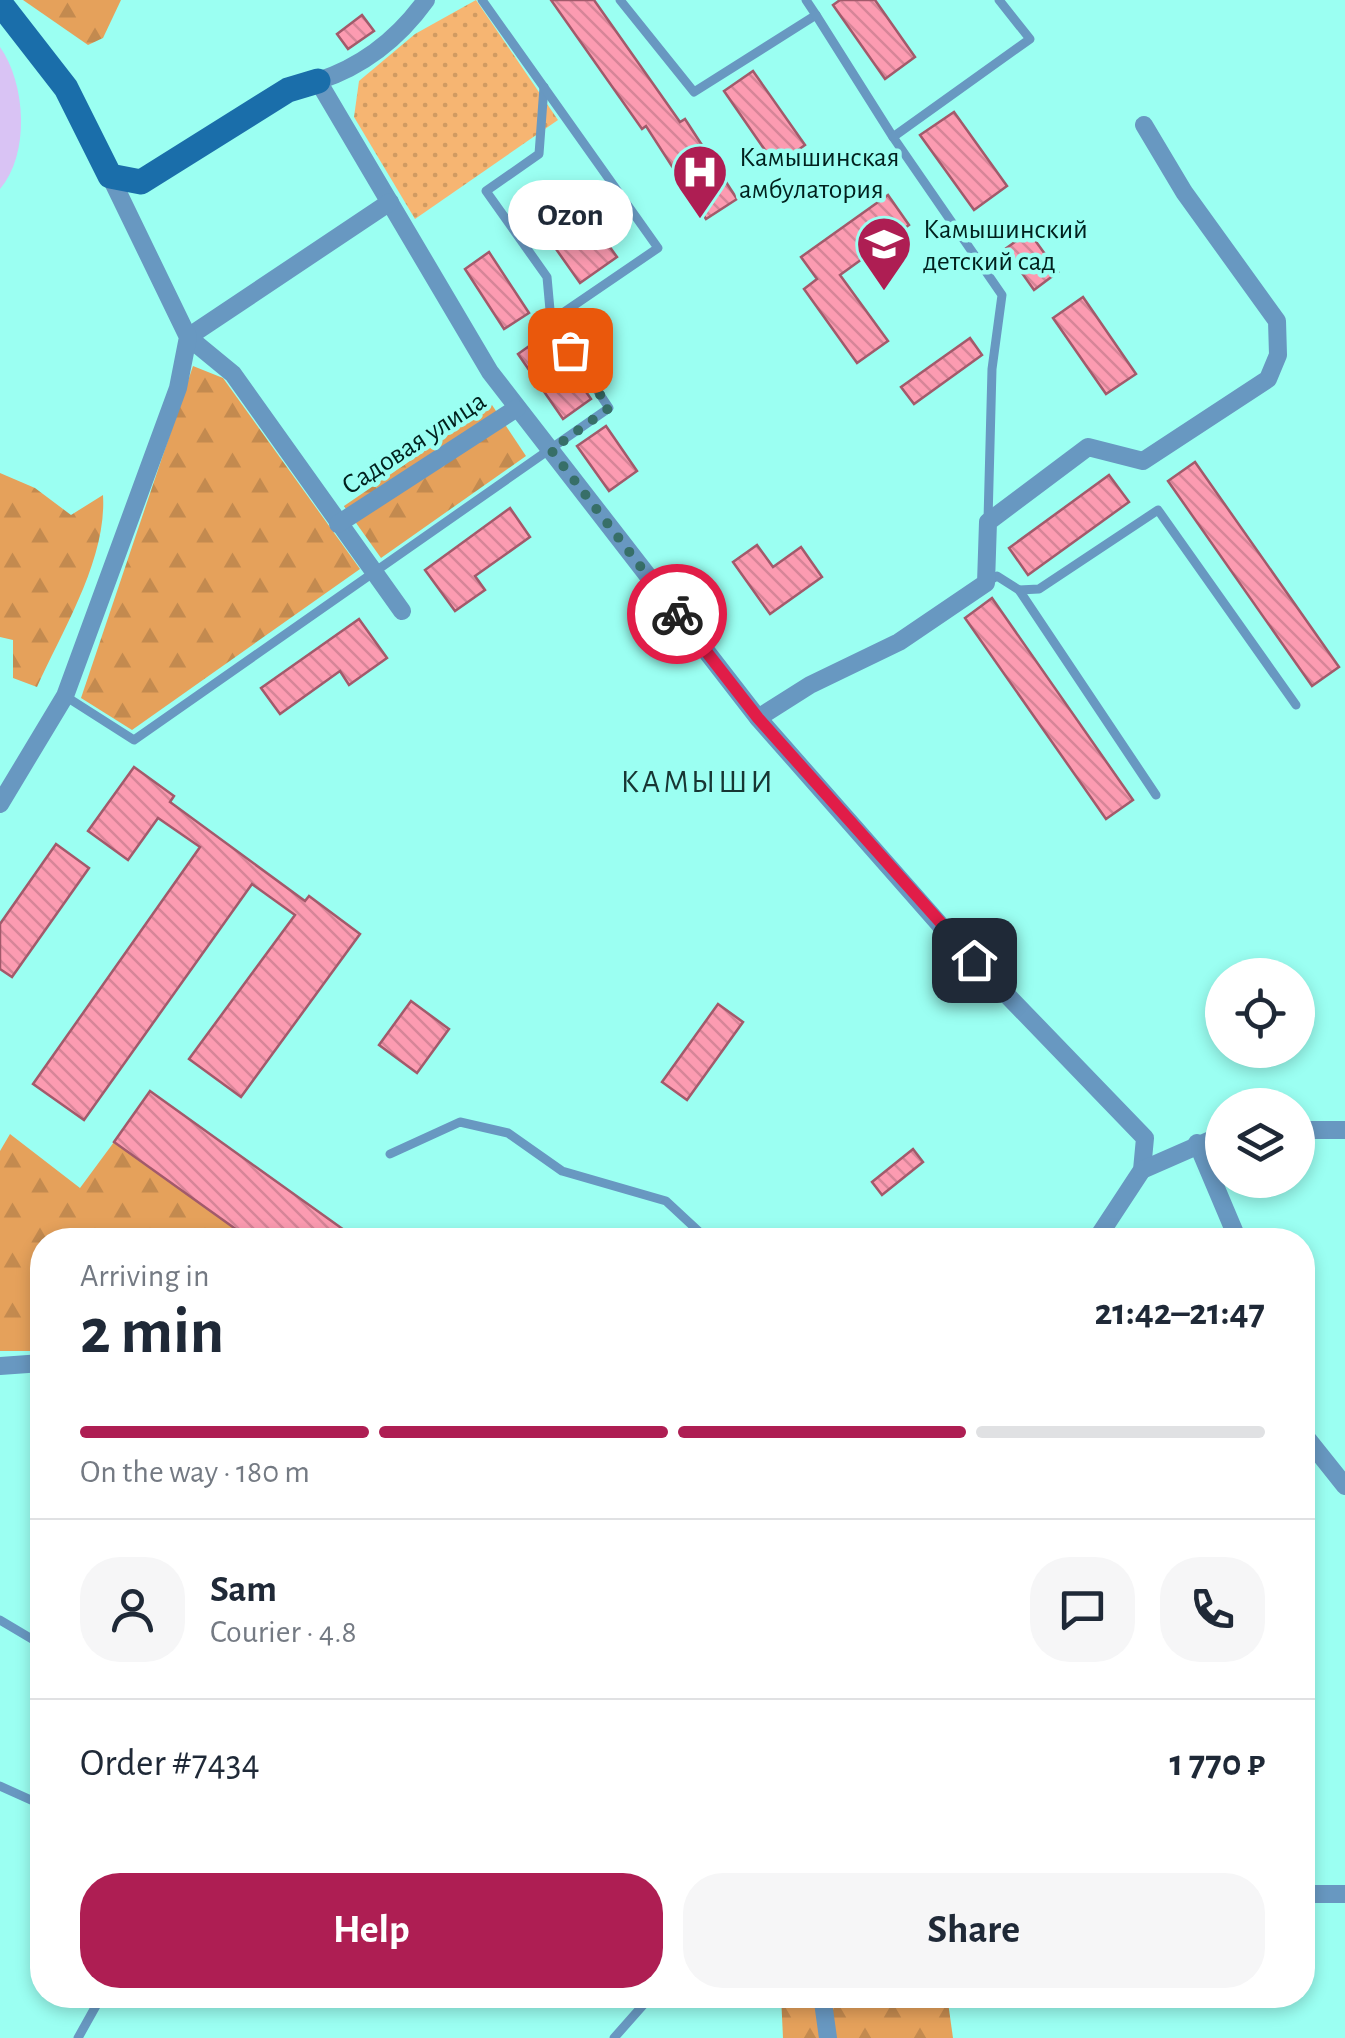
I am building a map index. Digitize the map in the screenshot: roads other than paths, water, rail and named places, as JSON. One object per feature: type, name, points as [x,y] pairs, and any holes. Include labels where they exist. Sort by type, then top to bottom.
[{"type":"street","points":[[110,176],[141,182],[288,90],[341,73],[400,36],[426,0]]},
{"type":"street","points":[[0,4],[66,88],[188,337],[233,374],[402,611]]},
{"type":"street","points":[[318,81],[490,372],[758,718],[949,934],[1145,1138],[1142,1170],[1104,1228]]},
{"type":"street","points":[[758,718],[810,684],[898,642],[986,583],[988,522],[1088,448],[1143,461],[1268,380],[1278,355],[1277,321],[1184,192],[1144,125]]},
{"type":"street","points":[[0,804],[66,696],[178,388],[188,337],[390,202]]},
{"type":"street","name":"Садовая улица","points":[[338,524],[518,408]]},
{"type":"street","points":[[1315,1130],[1345,1130]]},
{"type":"street","points":[[1142,1170],[1205,1140]]},
{"type":"street","points":[[1197,1142],[1233,1228]]},
{"type":"street","points":[[0,1366],[30,1364]]},
{"type":"street","points":[[1315,1448],[1345,1486]]},
{"type":"street","points":[[1315,1894],[1345,1894]]},
{"type":"street","points":[[824,2008],[828,2038]]},
{"type":"lane","points":[[482,0],[658,248],[551,321]]},
{"type":"lane","points":[[620,0],[694,92],[816,15]]},
{"type":"lane","points":[[806,0],[893,137],[1002,295],[992,369],[988,522]]},
{"type":"lane","points":[[893,137],[1030,39],[999,0]]},
{"type":"lane","points":[[66,696],[134,740],[609,408],[551,321],[548,277],[486,191],[539,154],[544,87]]},
{"type":"lane","points":[[1019,590],[1039,588],[1158,510],[1296,705]]},
{"type":"lane","points":[[986,583],[996,576],[1019,590],[1156,795]]},
{"type":"lane","points":[[390,1154],[460,1122],[508,1133],[562,1171],[666,1201],[695,1228]]},
{"type":"lane","points":[[0,1620],[30,1638]]},
{"type":"lane","points":[[0,1786],[30,1799]]},
{"type":"lane","points":[[78,2038],[95,2008]]},
{"type":"lane","points":[[614,2038],[641,2008]]},
{"type":"place","name":"Камышинская амбулатория","points":[[700,221]]},
{"type":"place","name":"Камышинский детский сад","points":[[884,293]]},
{"type":"place","name":"Ozon","points":[[570,350]]},
{"type":"district","name":"КАМЫШИ","points":[[698,781]]}]
